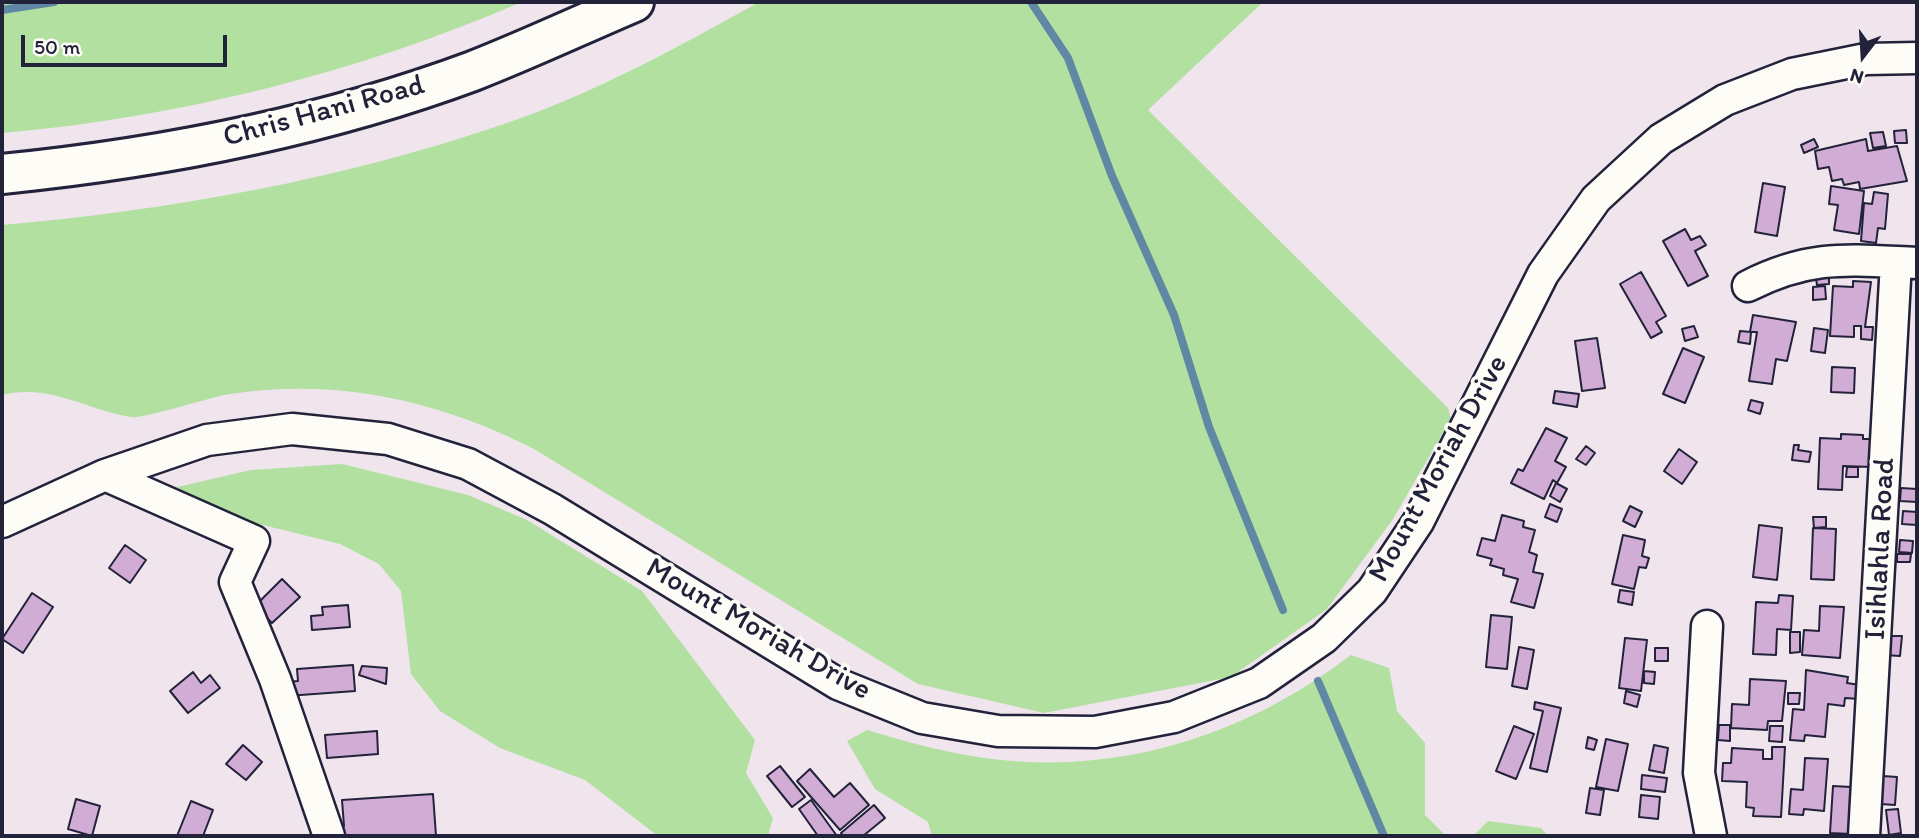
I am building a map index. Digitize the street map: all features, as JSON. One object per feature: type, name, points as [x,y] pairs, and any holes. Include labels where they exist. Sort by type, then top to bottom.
[{"type":"main road","name":"Chris Hani Road","points":[[2,174],[84,166],[292,127],[472,71],[634,2]]},
{"type":"street","name":"Mount Moriah Drive","points":[[2,522],[104,475],[207,440],[292,429],[388,439],[480,471],[552,509],[838,684],[922,718],[998,731],[1095,732],[1174,717],[1259,682],[1324,638],[1372,591],[1418,522],[1543,274],[1596,199],[1661,139],[1725,100],[1792,74],[1866,59],[1917,58]]},
{"type":"street","name":"Isihlahla Road","points":[[1748,286],[1780,270],[1802,264],[1907,262],[1864,836]]},
{"type":"street","points":[[104,475],[254,541],[235,582],[275,679],[329,836]]},
{"type":"street","points":[[1707,626],[1699,773],[1711,836]]},
{"type":"green space","points":[[2,2],[522,2],[397,50],[267,88],[135,116],[2,133]]},
{"type":"green space","points":[[759,2],[1263,2],[1148,110],[1448,408],[1451,419],[1393,519],[1327,609],[1231,677],[1044,713],[918,684],[534,449],[461,417],[386,397],[309,389],[230,394],[138,417],[115,414],[36,392],[2,395],[2,225],[192,201],[379,162],[501,125],[568,100],[665,53]]},
{"type":"green space","points":[[342,464],[468,495],[527,520],[642,591],[755,740],[746,773],[773,818],[768,836],[658,836],[585,780],[500,748],[440,711],[411,674],[401,591],[379,564],[340,544],[214,513],[169,489],[251,470]]},
{"type":"green space","points":[[1351,655],[1389,668],[1397,711],[1425,743],[1425,815],[1444,834],[1473,836],[932,836],[928,822],[875,789],[847,741],[867,730],[961,754],[1041,762],[1089,761],[1136,754],[1182,743],[1227,727],[1270,707]]},
{"type":"green space","points":[[1488,821],[1541,828],[1548,836],[1473,836]]},
{"type":"building","points":[[1906,130],[1907,143],[1895,143],[1894,131]]},
{"type":"building","points":[[1883,132],[1886,146],[1873,148],[1870,133]]},
{"type":"building","points":[[1814,139],[1818,147],[1804,153],[1801,145]]},
{"type":"building","points":[[1866,139],[1868,151],[1897,146],[1907,181],[1860,189],[1859,182],[1844,185],[1842,179],[1832,181],[1829,167],[1818,169],[1815,151]]},
{"type":"building","points":[[1763,183],[1785,187],[1777,236],[1755,232]]},
{"type":"building","points":[[1831,186],[1864,191],[1859,234],[1834,230],[1838,205],[1829,204]]},
{"type":"building","points":[[1874,192],[1888,194],[1885,229],[1878,228],[1876,243],[1861,241],[1864,203],[1872,204]]},
{"type":"building","points":[[1685,229],[1691,240],[1700,236],[1706,245],[1695,251],[1708,276],[1688,286],[1663,241]]},
{"type":"building","points":[[1829,271],[1829,284],[1817,285],[1815,272]]},
{"type":"building","points":[[1641,272],[1666,316],[1656,322],[1662,332],[1651,338],[1620,284]]},
{"type":"building","points":[[1853,281],[1871,282],[1865,327],[1873,327],[1872,340],[1861,339],[1861,326],[1854,326],[1854,337],[1830,336],[1833,286],[1853,287]]},
{"type":"building","points":[[1825,286],[1826,299],[1813,300],[1813,287]]},
{"type":"building","points":[[1753,315],[1796,322],[1787,361],[1776,359],[1772,384],[1749,381],[1757,332],[1750,332]]},
{"type":"building","points":[[1694,326],[1698,337],[1685,341],[1682,329]]},
{"type":"building","points":[[1814,328],[1828,330],[1825,353],[1811,351]]},
{"type":"building","points":[[1740,331],[1751,332],[1750,344],[1738,342]]},
{"type":"building","points":[[1597,338],[1605,388],[1582,391],[1575,341]]},
{"type":"building","points":[[1683,348],[1704,357],[1685,403],[1663,394]]},
{"type":"building","points":[[1832,367],[1855,368],[1854,393],[1831,392]]},
{"type":"building","points":[[1555,391],[1579,394],[1577,407],[1553,403]]},
{"type":"building","points":[[1751,400],[1763,403],[1760,414],[1748,410]]},
{"type":"building","points":[[1546,428],[1567,438],[1555,461],[1566,467],[1557,483],[1553,480],[1544,499],[1511,483],[1518,469],[1523,471]]},
{"type":"building","points":[[1841,434],[1863,435],[1863,439],[1873,439],[1872,467],[1843,466],[1842,490],[1818,489],[1820,438],[1841,439]]},
{"type":"building","points":[[1794,445],[1799,445],[1798,450],[1811,452],[1809,462],[1792,460]]},
{"type":"building","points":[[1586,446],[1595,453],[1586,465],[1576,459]]},
{"type":"building","points":[[1679,449],[1697,462],[1682,484],[1664,471]]},
{"type":"building","points":[[1847,467],[1858,467],[1858,477],[1846,477]]},
{"type":"building","points":[[1556,483],[1567,489],[1560,502],[1550,496]]},
{"type":"building","points":[[1901,488],[1917,489],[1917,502],[1900,501]]},
{"type":"building","points":[[1550,504],[1562,509],[1557,522],[1545,517]]},
{"type":"building","points":[[1630,506],[1642,512],[1635,527],[1623,521]]},
{"type":"building","points":[[1903,511],[1917,512],[1917,525],[1902,524]]},
{"type":"building","points":[[1502,515],[1524,521],[1523,527],[1535,530],[1529,552],[1537,555],[1533,572],[1543,574],[1534,608],[1511,602],[1518,579],[1503,575],[1504,569],[1490,565],[1492,559],[1477,555],[1482,538],[1495,541]]},
{"type":"building","points":[[1813,517],[1826,517],[1826,527],[1814,528]]},
{"type":"building","points":[[1759,525],[1782,528],[1777,580],[1753,577]]},
{"type":"building","points":[[1813,528],[1836,529],[1834,580],[1811,579]]},
{"type":"building","points":[[1623,535],[1645,540],[1642,556],[1649,558],[1646,568],[1639,567],[1634,589],[1612,584]]},
{"type":"building","points":[[1900,540],[1913,541],[1912,553],[1899,552]]},
{"type":"building","points":[[125,545],[146,560],[130,583],[109,568]]},
{"type":"building","points":[[1897,554],[1911,554],[1910,562],[1897,562]]},
{"type":"building","points":[[282,579],[300,597],[272,623],[255,606]]},
{"type":"building","points":[[1620,590],[1634,592],[1632,605],[1618,602]]},
{"type":"building","points":[[32,593],[53,607],[23,653],[2,639]]},
{"type":"building","points":[[1779,595],[1793,596],[1791,630],[1777,629],[1776,655],[1753,654],[1756,602],[1778,603]]},
{"type":"building","points":[[348,605],[350,627],[312,630],[311,616],[323,615],[322,607]]},
{"type":"building","points":[[1820,606],[1844,607],[1840,658],[1802,655],[1804,630],[1819,631]]},
{"type":"building","points":[[1491,615],[1512,617],[1507,669],[1486,667]]},
{"type":"building","points":[[1790,632],[1800,632],[1800,652],[1790,653]]},
{"type":"building","points":[[1889,636],[1902,636],[1900,656],[1885,655]]},
{"type":"building","points":[[1625,638],[1647,640],[1641,691],[1619,688]]},
{"type":"building","points":[[1519,647],[1534,650],[1527,689],[1512,686]]},
{"type":"building","points":[[1655,648],[1668,648],[1668,661],[1655,661]]},
{"type":"building","points":[[353,665],[355,691],[287,696],[286,682],[298,681],[297,669]]},
{"type":"building","points":[[362,666],[387,668],[386,684],[359,675]]},
{"type":"building","points":[[1806,670],[1848,677],[1847,683],[1860,685],[1859,699],[1845,698],[1844,706],[1828,704],[1825,737],[1805,735],[1804,741],[1790,740],[1793,709],[1804,710]]},
{"type":"building","points":[[1644,671],[1655,672],[1654,684],[1644,683]]},
{"type":"building","points":[[193,672],[201,683],[210,675],[220,688],[188,713],[170,691]]},
{"type":"building","points":[[1750,679],[1786,681],[1782,721],[1768,721],[1767,730],[1731,728],[1732,704],[1749,705]]},
{"type":"building","points":[[1626,691],[1640,695],[1637,707],[1624,703]]},
{"type":"building","points":[[1788,693],[1800,693],[1799,704],[1788,704]]},
{"type":"building","points":[[1535,702],[1561,708],[1547,772],[1530,768],[1543,711],[1534,709]]},
{"type":"building","points":[[1719,725],[1730,725],[1730,741],[1718,740]]},
{"type":"building","points":[[1514,726],[1534,734],[1516,779],[1496,771]]},
{"type":"building","points":[[1770,726],[1783,726],[1782,742],[1769,741]]},
{"type":"building","points":[[377,731],[378,754],[327,758],[325,735]]},
{"type":"building","points":[[1588,737],[1597,740],[1594,750],[1586,748]]},
{"type":"building","points":[[1606,739],[1628,744],[1618,791],[1596,787]]},
{"type":"building","points":[[243,745],[262,762],[246,780],[226,764]]},
{"type":"building","points":[[1654,745],[1668,748],[1664,773],[1649,770]]},
{"type":"building","points":[[1772,747],[1785,747],[1781,817],[1753,816],[1754,808],[1746,807],[1747,782],[1722,781],[1723,763],[1731,763],[1732,748],[1763,750],[1763,759],[1772,759]]},
{"type":"building","points":[[1805,758],[1828,759],[1824,811],[1804,809],[1803,815],[1789,814],[1791,789],[1803,790]]},
{"type":"building","points":[[780,766],[805,797],[792,807],[767,776]]},
{"type":"building","points":[[810,769],[834,797],[850,783],[869,805],[840,830],[797,781]]},
{"type":"building","points":[[1642,775],[1667,778],[1665,792],[1641,789]]},
{"type":"building","points":[[1883,776],[1897,777],[1895,805],[1881,804]]},
{"type":"building","points":[[1833,786],[1851,787],[1851,834],[1830,833]]},
{"type":"building","points":[[1590,788],[1604,790],[1600,815],[1586,813]]},
{"type":"building","points":[[433,794],[436,836],[333,836],[333,827],[344,826],[342,800]]},
{"type":"building","points":[[1641,795],[1660,797],[1658,819],[1639,817]]},
{"type":"building","points":[[76,799],[100,806],[92,836],[68,829]]},
{"type":"building","points":[[811,800],[837,836],[818,836],[799,809]]},
{"type":"building","points":[[191,801],[213,810],[203,836],[177,836]]},
{"type":"building","points":[[874,805],[885,818],[863,836],[843,836],[841,833]]},
{"type":"building","points":[[1898,809],[1901,833],[1889,835],[1886,810]]},
{"type":"waterway","points":[[2,10],[54,2]]},
{"type":"waterway","points":[[1031,2],[1068,58],[1112,176],[1174,315],[1209,427],[1283,610]]},
{"type":"waterway","points":[[1318,681],[1384,836]]}]
